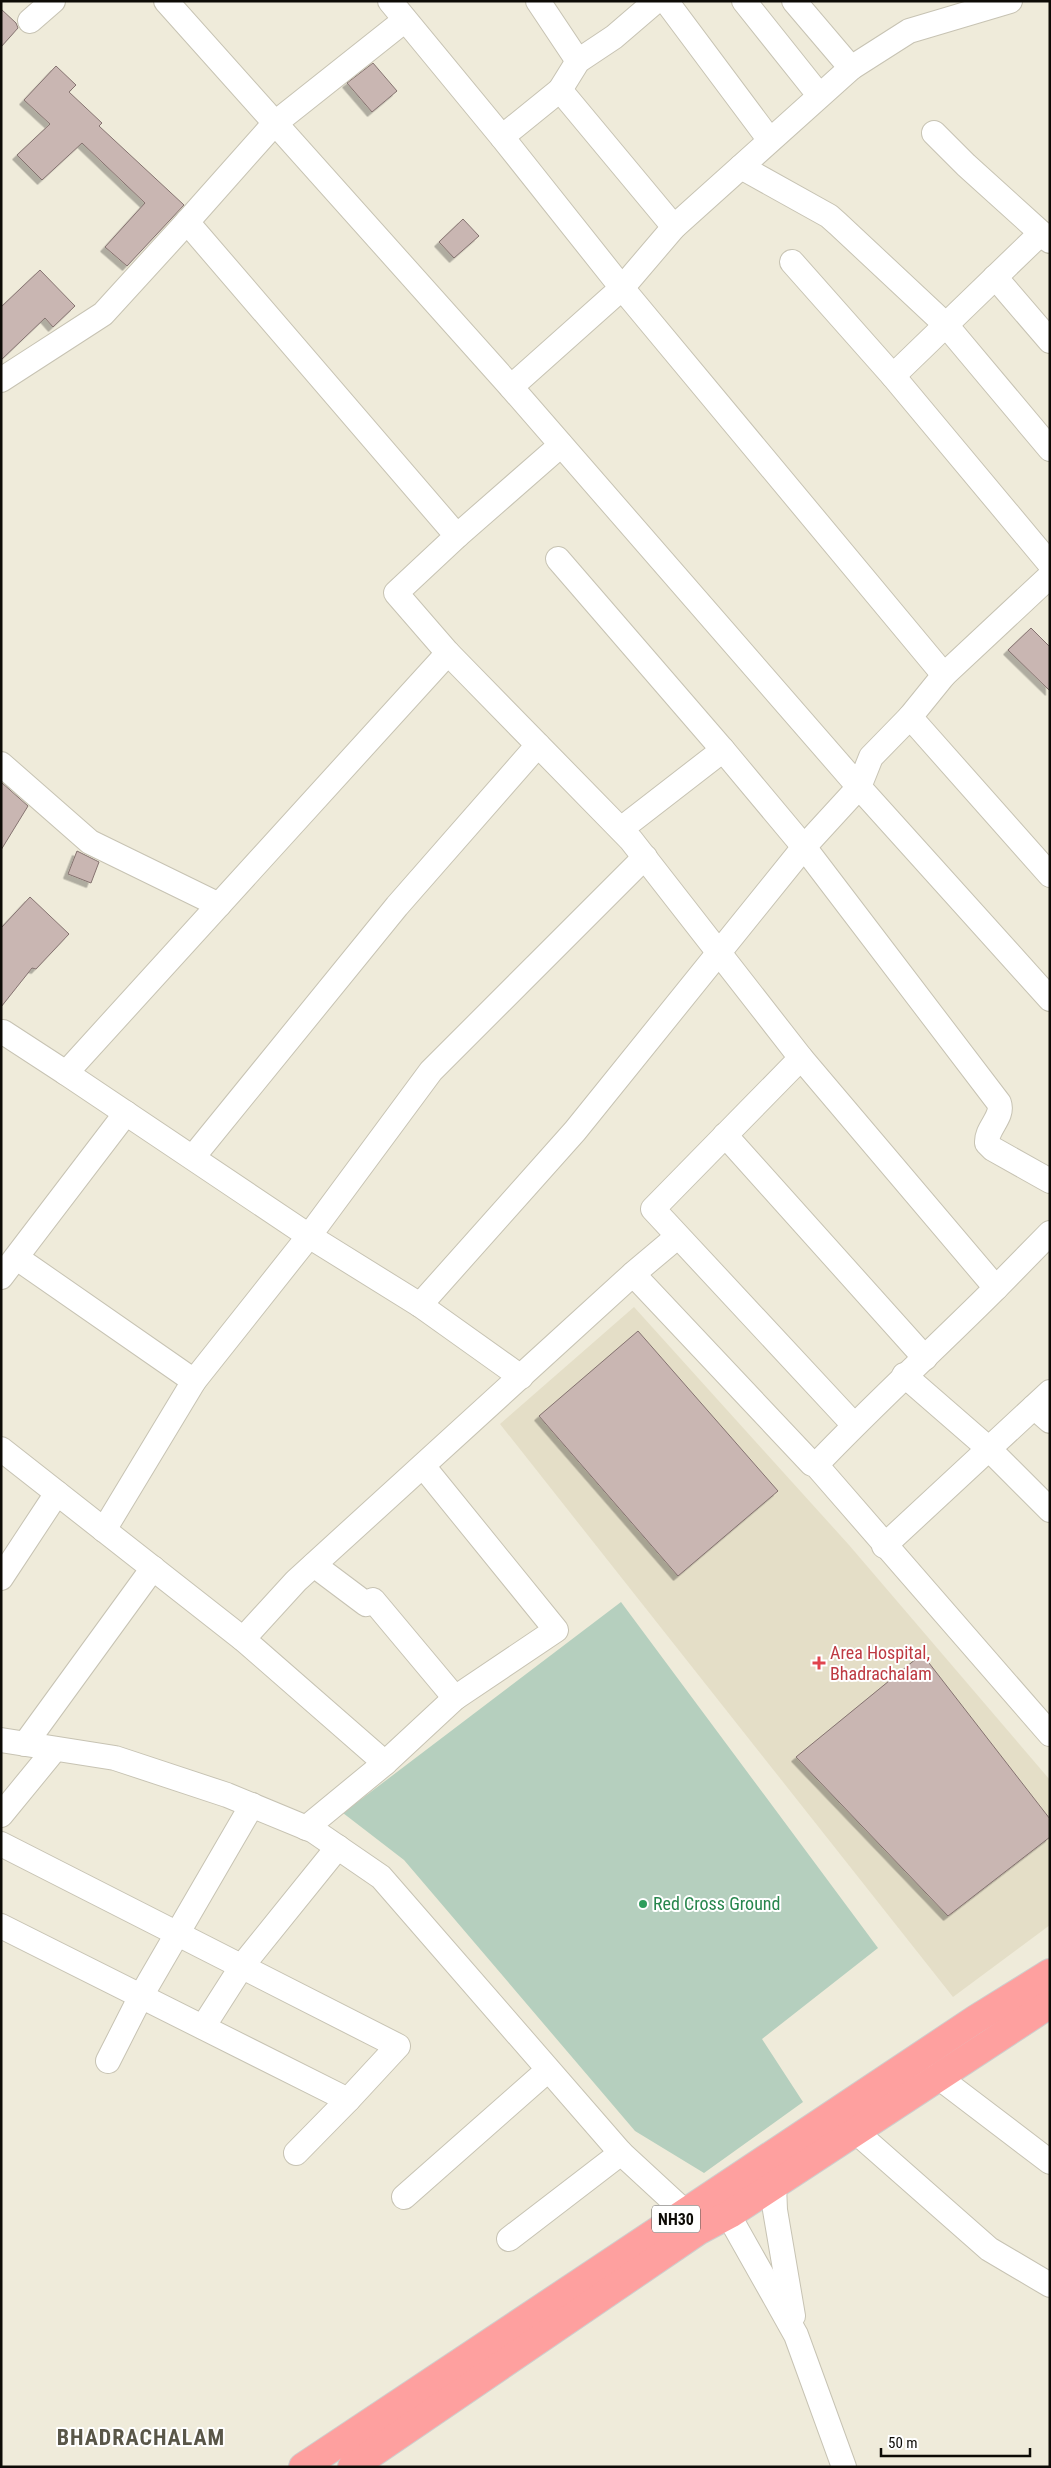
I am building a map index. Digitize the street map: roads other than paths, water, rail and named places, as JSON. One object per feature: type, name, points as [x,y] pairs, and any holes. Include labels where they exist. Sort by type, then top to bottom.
[{"type":"highway","name":"NH30","points":[[303,2467],[767,2174],[976,2019],[1050,1973]]},
{"type":"highway","name":"NH30","points":[[767,2174],[855,2131],[1050,2004]]},
{"type":"highway","name":"NH30","points":[[352,2467],[691,2222]]},
{"type":"street","points":[[30,21],[53,1]]},
{"type":"street","points":[[166,1],[511,387],[859,787],[1050,999]]},
{"type":"street","points":[[390,1],[502,137],[622,288],[944,675]]},
{"type":"street","points":[[538,1],[578,61]]},
{"type":"street","points":[[502,137],[560,90],[578,61],[614,37],[656,1]]},
{"type":"street","points":[[666,1],[769,140]]},
{"type":"street","points":[[744,1],[820,95]]},
{"type":"street","points":[[794,1],[851,68]]},
{"type":"street","points":[[511,387],[622,288],[674,227],[851,68],[909,31],[952,9],[1010,1]]},
{"type":"street","points":[[1,380],[103,314],[274,124],[405,20]]},
{"type":"street","points":[[560,90],[674,227]]},
{"type":"street","points":[[893,376],[995,277],[1045,237],[966,166],[934,133]]},
{"type":"street","points":[[741,167],[829,216],[946,325],[1050,450]]},
{"type":"street","points":[[187,222],[457,536]]},
{"type":"street","points":[[792,262],[893,376],[1050,564]]},
{"type":"street","points":[[995,277],[1050,341]]},
{"type":"street","points":[[561,445],[457,536],[396,593],[448,653],[621,829],[645,857],[801,1058],[996,1288]]},
{"type":"street","points":[[558,559],[804,847],[999,1103],[1000,1111],[986,1135],[986,1143],[992,1149],[1050,1181]]},
{"type":"street","points":[[420,1305],[575,1131],[804,847],[859,787],[871,757],[910,717],[944,675],[1050,576]]},
{"type":"street","points":[[66,1073],[448,653]]},
{"type":"street","points":[[910,717],[1050,874]]},
{"type":"street","points":[[192,1157],[397,906],[538,745]]},
{"type":"street","points":[[621,829],[723,750]]},
{"type":"street","points":[[1,764],[90,842],[219,905]]},
{"type":"street","points":[[104,1530],[194,1380],[309,1236],[431,1071],[645,857]]},
{"type":"street","points":[[2,1033],[66,1073],[309,1236],[420,1305],[521,1377]]},
{"type":"street","points":[[801,1058],[653,1209],[677,1237],[854,1425]]},
{"type":"street","points":[[1,1277],[126,1113]]},
{"type":"street","points":[[725,1135],[925,1358]]},
{"type":"street","points":[[816,1465],[904,1375],[925,1358],[1050,1233]]},
{"type":"street","points":[[242,1639],[314,1565],[633,1274],[677,1237]]},
{"type":"street","points":[[17,1258],[194,1380]]},
{"type":"street","points":[[633,1274],[812,1464],[816,1465],[884,1546],[1050,1734]]},
{"type":"street","points":[[904,1375],[988,1448],[1050,1510]]},
{"type":"street","points":[[884,1546],[988,1448],[1044,1407]]},
{"type":"street","points":[[1,1449],[242,1639],[385,1763]]},
{"type":"street","points":[[306,1828],[385,1763],[455,1698],[556,1630],[423,1466]]},
{"type":"street","points":[[1,1578],[57,1493]]},
{"type":"street","points":[[314,1565],[366,1604],[373,1600],[455,1698]]},
{"type":"street","points":[[25,1744],[153,1568]]},
{"type":"street","points":[[1,1740],[115,1758],[252,1805],[306,1828],[338,1847],[381,1877],[621,2153],[691,2222]]},
{"type":"street","points":[[1,1815],[55,1748]]},
{"type":"street","points":[[108,2061],[141,1996],[252,1805]]},
{"type":"street","points":[[1,1844],[398,2046],[296,2153]]},
{"type":"street","points":[[202,2027],[242,1966],[338,1847]]},
{"type":"street","points":[[1,1926],[348,2100]]},
{"type":"street","points":[[404,2197],[548,2070]]},
{"type":"street","points":[[937,2076],[1050,2162]]},
{"type":"street","points":[[855,2131],[989,2249],[1050,2285]]},
{"type":"street","points":[[509,2239],[621,2153]]},
{"type":"street","points":[[767,2174],[796,2335],[842,2466]]},
{"type":"street","points":[[722,2203],[796,2335]]},
{"type":"place","name":"Area Hospital, Bhadrachalam","points":[[819,1663]]},
{"type":"place","name":"Red Cross Ground","points":[[643,1904]]},
{"type":"district","name":"BHADRACHALAM","points":[[141,2437]]}]
